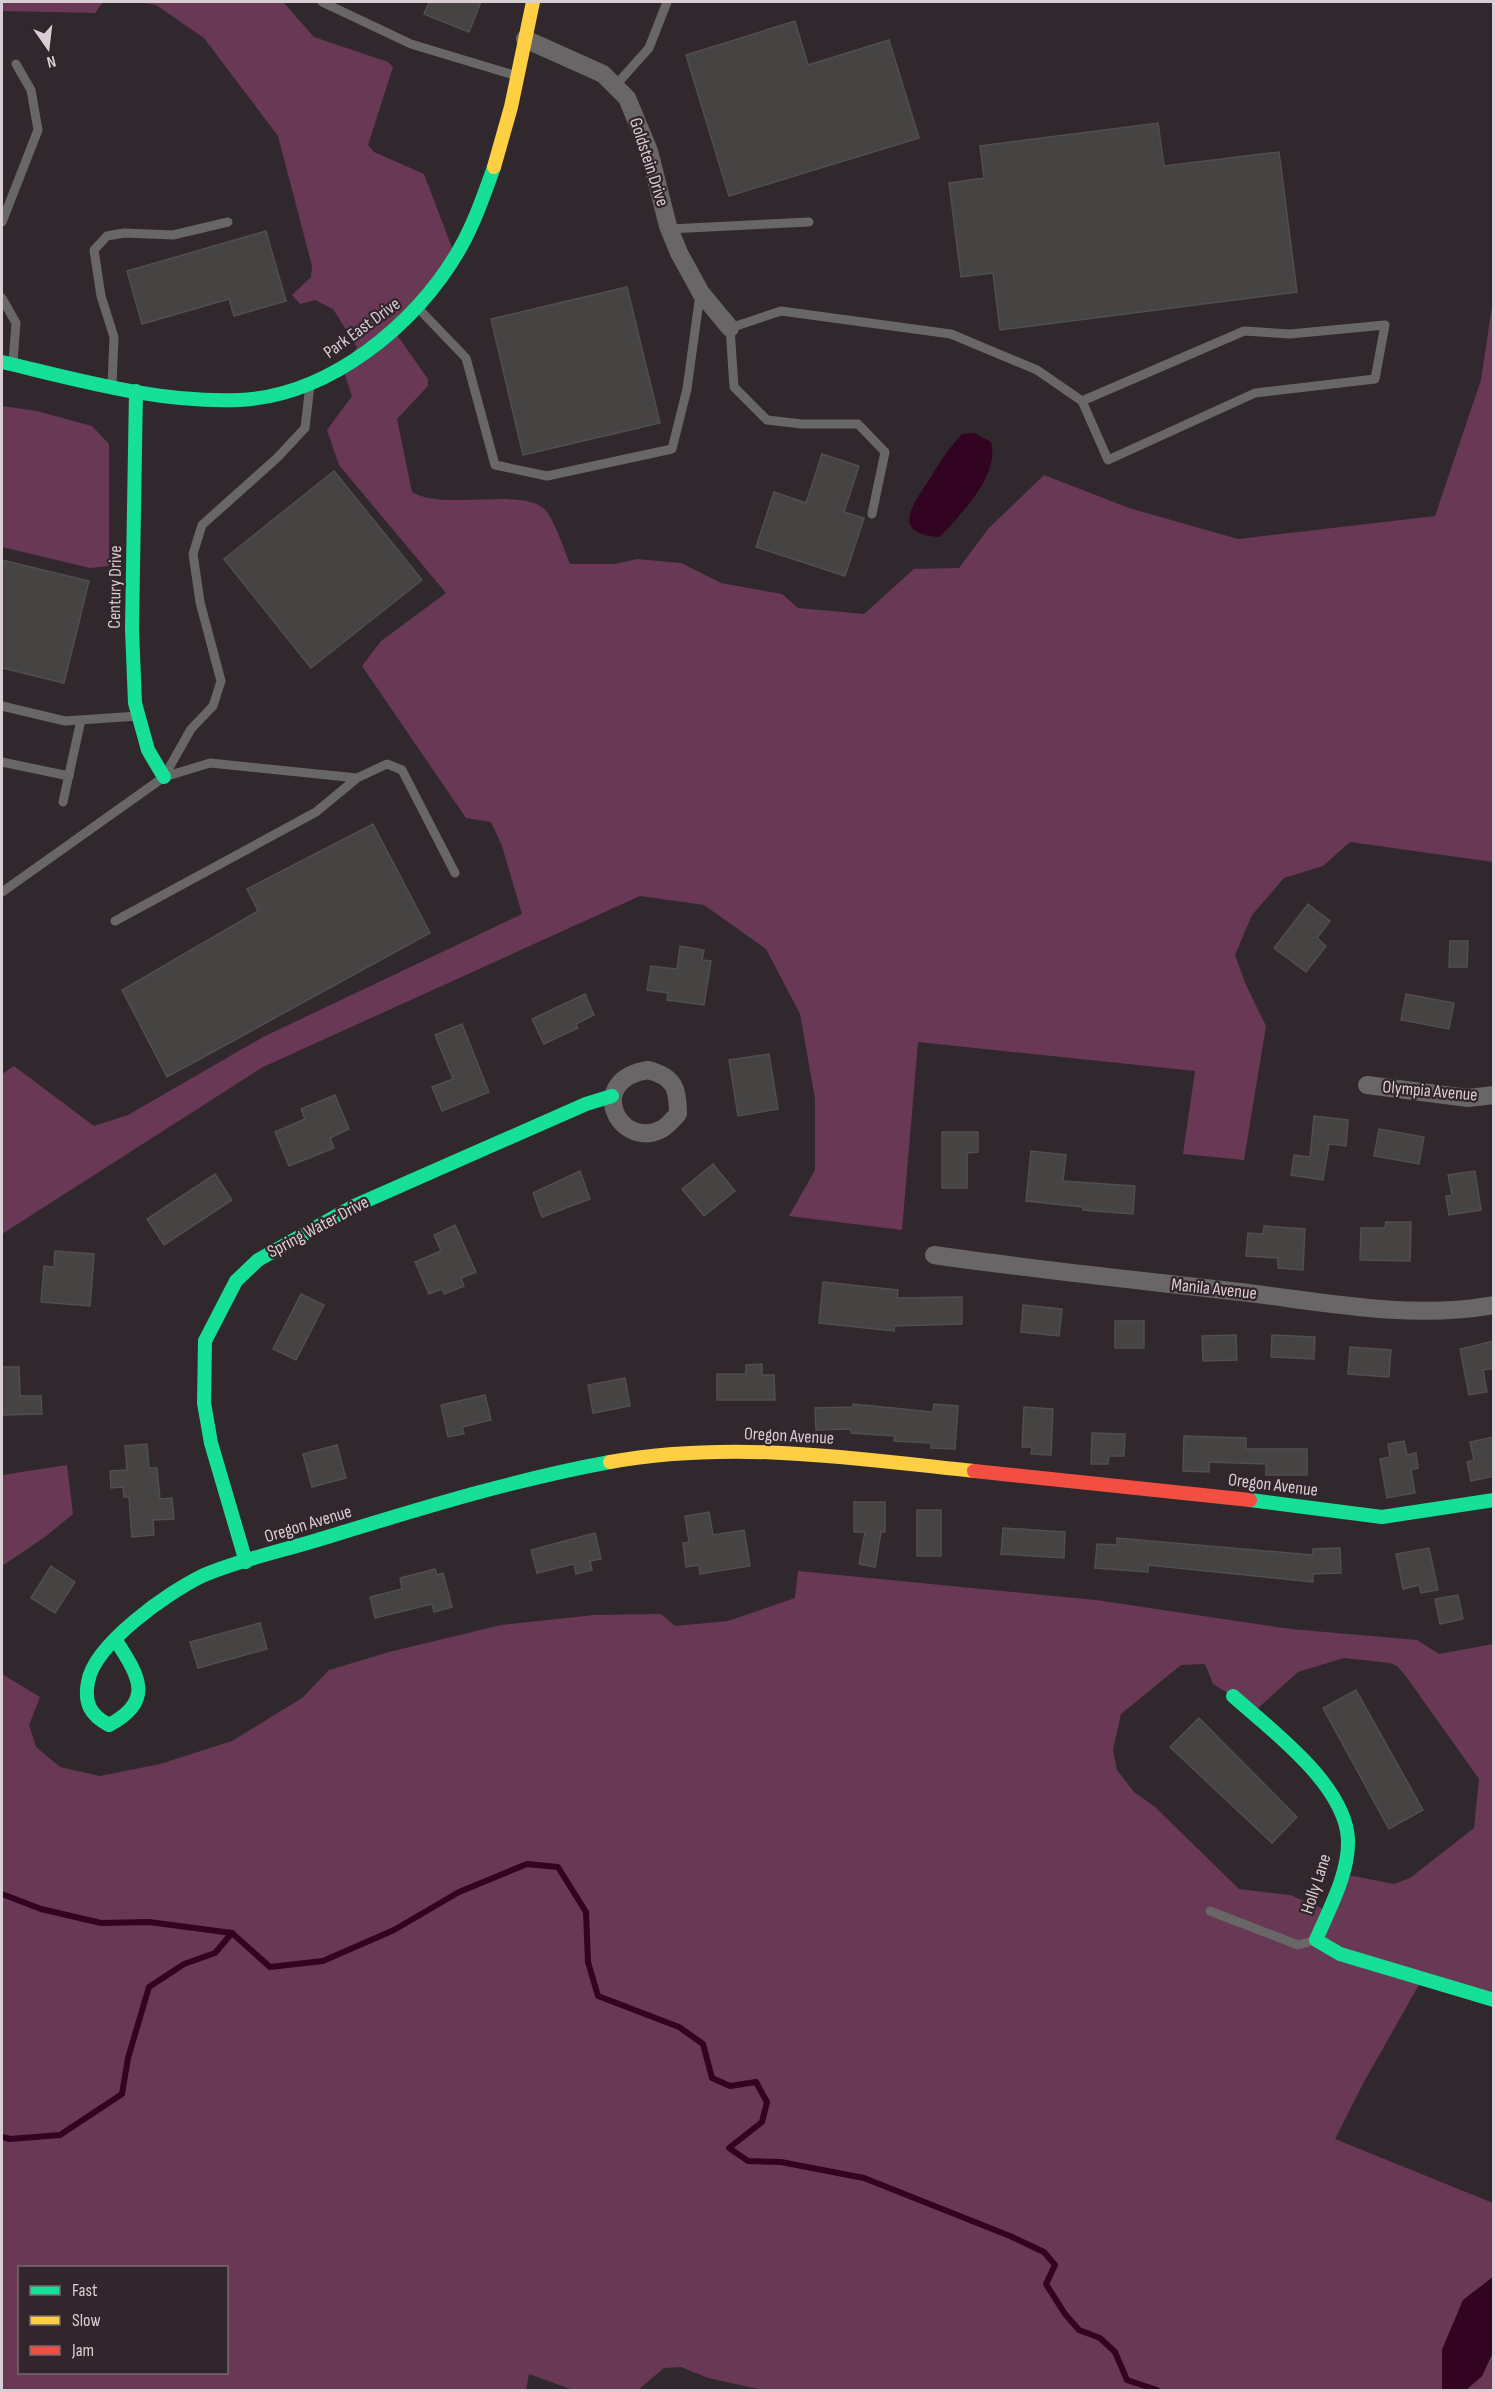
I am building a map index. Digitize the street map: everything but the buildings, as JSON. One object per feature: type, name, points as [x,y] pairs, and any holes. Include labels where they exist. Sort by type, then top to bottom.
[{"type":"street","name":"Park East Drive","points":[[7,363],[136,391],[188,399],[241,400],[265,397],[310,382],[362,354],[392,333],[418,308],[442,280],[463,245],[480,206],[498,154],[518,76],[533,2]]},
{"type":"street","name":"Goldstein Drive","points":[[525,39],[603,74],[627,98],[643,132],[663,198],[669,229],[700,293],[730,328]]},
{"type":"street","name":"Century Drive","points":[[136,391],[132,629],[135,703],[147,750],[164,777]]},
{"type":"street","name":"Olympia Avenue","points":[[1367,1085],[1468,1098],[1494,1095]]},
{"type":"street","name":"Spring Water Drive","points":[[246,1562],[211,1443],[204,1403],[203,1379],[205,1341],[236,1281],[258,1260],[352,1207],[586,1104],[612,1096]]},
{"type":"street","name":"Manila Avenue","points":[[934,1255],[1075,1275],[1354,1306],[1432,1312],[1494,1305]]},
{"type":"street","name":"Oregon Avenue","points":[[115,1639],[137,1674],[141,1687],[137,1702],[127,1718],[109,1725],[94,1717],[85,1698],[89,1673],[115,1639],[155,1603],[203,1576],[460,1496],[560,1471],[643,1456],[713,1451],[794,1452],[1217,1496],[1382,1517],[1494,1500]]},
{"type":"street","name":"Holly Lane","points":[[1233,1695],[1331,1792],[1344,1813],[1348,1839],[1342,1875],[1316,1940],[1340,1954],[1494,2000]]},
{"type":"lane","points":[[322,2],[411,44],[518,76]]},
{"type":"lane","points":[[616,85],[649,48],[667,2]]},
{"type":"lane","points":[[2,222],[38,130],[31,90],[16,64]]},
{"type":"lane","points":[[112,386],[114,338],[101,296],[94,250],[107,236],[124,233],[173,235],[228,222]]},
{"type":"lane","points":[[669,229],[809,222]]},
{"type":"lane","points":[[418,308],[466,358],[495,465],[547,476],[672,449],[687,389],[700,293]]},
{"type":"lane","points":[[2,298],[16,323],[7,363]]},
{"type":"lane","points":[[872,514],[885,452],[858,424],[802,424],[767,420],[734,387],[730,328],[781,311],[951,334],[1037,370],[1082,401],[1108,460],[1255,393],[1375,379],[1385,325],[1290,334],[1244,332],[1082,401]]},
{"type":"lane","points":[[164,777],[191,729],[213,706],[221,681],[200,602],[193,554],[197,537],[202,525],[277,458],[305,428],[310,382]]},
{"type":"lane","points":[[2,706],[65,721],[138,716]]},
{"type":"lane","points":[[63,802],[81,720]]},
{"type":"lane","points":[[2,762],[69,776]]},
{"type":"lane","points":[[2,892],[164,777],[210,763],[357,778]]},
{"type":"lane","points":[[115,921],[316,812],[357,778],[387,764],[402,771],[455,873]]},
{"type":"lane","points":[[1210,1911],[1298,1945],[1316,1940]]},
{"type":"shaded area","points":[[2,2],[103,2],[95,13],[2,11]]},
{"type":"shaded area","points":[[138,2],[283,2],[314,37],[388,62],[393,67],[368,145],[374,152],[424,174],[457,261],[397,335],[428,379],[428,386],[397,419],[412,492],[444,500],[505,499],[537,504],[551,518],[570,564],[614,564],[637,559],[681,563],[721,583],[782,594],[798,608],[864,614],[914,569],[959,568],[988,529],[1044,475],[1129,508],[1238,539],[1435,516],[1481,380],[1493,299],[1493,862],[1350,842],[1323,866],[1284,878],[1252,915],[1235,955],[1246,985],[1266,1026],[1244,1160],[1183,1154],[1195,1071],[918,1042],[902,1230],[789,1216],[815,1170],[815,1099],[800,1014],[766,949],[704,905],[640,896],[263,1067],[2,1234],[2,1074],[14,1066],[94,1126],[128,1115],[263,1037],[522,914],[502,846],[491,822],[466,818],[362,666],[381,641],[446,593],[339,465],[327,430],[352,396],[343,369],[357,347],[333,309],[315,300],[300,304],[292,295],[311,277],[312,266],[278,136],[204,38],[156,5]]},
{"type":"shaded area","points":[[2,406],[37,411],[92,426],[109,444],[109,566],[90,568],[2,547]]},
{"type":"shaded area","points":[[974,433],[991,442],[992,455],[990,468],[977,493],[940,537],[923,534],[914,529],[910,522],[910,514],[920,494],[942,459],[962,434]]},
{"type":"shaded area","points":[[67,1465],[73,1514],[45,1537],[2,1566],[2,1475]]},
{"type":"shaded area","points":[[798,1571],[1096,1600],[1291,1629],[1417,1640],[1439,1654],[1493,1644],[1493,2002],[1420,1983],[1365,2080],[1335,2139],[1493,2203],[1493,2277],[1463,2300],[1442,2350],[1442,2390],[763,2390],[708,2378],[681,2367],[664,2368],[638,2390],[573,2390],[529,2374],[526,2390],[2,2390],[2,1674],[40,1697],[29,1725],[36,1747],[60,1767],[100,1776],[160,1764],[232,1741],[302,1698],[329,1670],[389,1652],[501,1625],[594,1615],[661,1614],[675,1626],[728,1621],[795,1598]],"holes":[[[1344,1658],[1390,1663],[1397,1666],[1405,1675],[1479,1779],[1474,1828],[1410,1878],[1394,1884],[1348,1875],[1326,1910],[1290,1895],[1239,1889],[1155,1807],[1134,1792],[1117,1770],[1113,1750],[1121,1714],[1181,1665],[1205,1664],[1213,1684],[1256,1710],[1298,1672]]]},
{"type":"shaded area","points":[[1493,2277],[1493,2352],[1482,2376],[1466,2390],[1442,2390],[1442,2350],[1463,2300]]},
{"type":"shaded area","points":[[1493,2352],[1493,2390],[1466,2390],[1482,2376]]},
{"type":"waterway","points":[[2,2137],[10,2139],[60,2135],[122,2094],[128,2058],[149,1987],[184,1964],[215,1953],[232,1933],[270,1967],[323,1961],[394,1930],[459,1892],[527,1864],[558,1867],[586,1912],[588,1962],[598,1996],[679,2027],[703,2044],[712,2078],[730,2086],[756,2082],[767,2102],[762,2122],[729,2148],[748,2161],[781,2162],[864,2178],[1010,2236],[1044,2252],[1055,2265],[1046,2284],[1065,2314],[1079,2330],[1100,2338],[1115,2352],[1127,2380],[1157,2390]]},
{"type":"waterway","points":[[2,1894],[41,1909],[101,1923],[149,1922],[232,1933]]},
{"type":"traffic: fast","points":[[2,362],[89,383],[179,398],[239,400],[273,395],[305,385],[337,371],[367,352],[419,305],[441,278],[459,250],[494,167]]},
{"type":"traffic: fast","points":[[136,391],[132,629],[135,703],[148,750],[164,777]]},
{"type":"traffic: fast","points":[[246,1562],[211,1443],[204,1403],[205,1341],[236,1281],[258,1260],[352,1207],[586,1104],[612,1096]]},
{"type":"traffic: fast","points":[[115,1639],[123,1652],[136,1675],[138,1696],[124,1716],[109,1725],[93,1713],[88,1702],[87,1689],[93,1667],[104,1652],[118,1636],[135,1621],[171,1594],[202,1576],[246,1560],[466,1496],[537,1477],[610,1462]]},
{"type":"traffic: fast","points":[[1250,1500],[1382,1517],[1494,1500]]},
{"type":"traffic: fast","points":[[1233,1696],[1304,1760],[1335,1799],[1344,1819],[1348,1840],[1345,1866],[1316,1940],[1340,1954],[1494,2000]]},
{"type":"traffic: slow","points":[[494,167],[511,107],[533,2]]},
{"type":"traffic: slow","points":[[610,1462],[701,1452],[792,1453],[974,1471]]},
{"type":"traffic: jam","points":[[974,1471],[1250,1500]]}]
